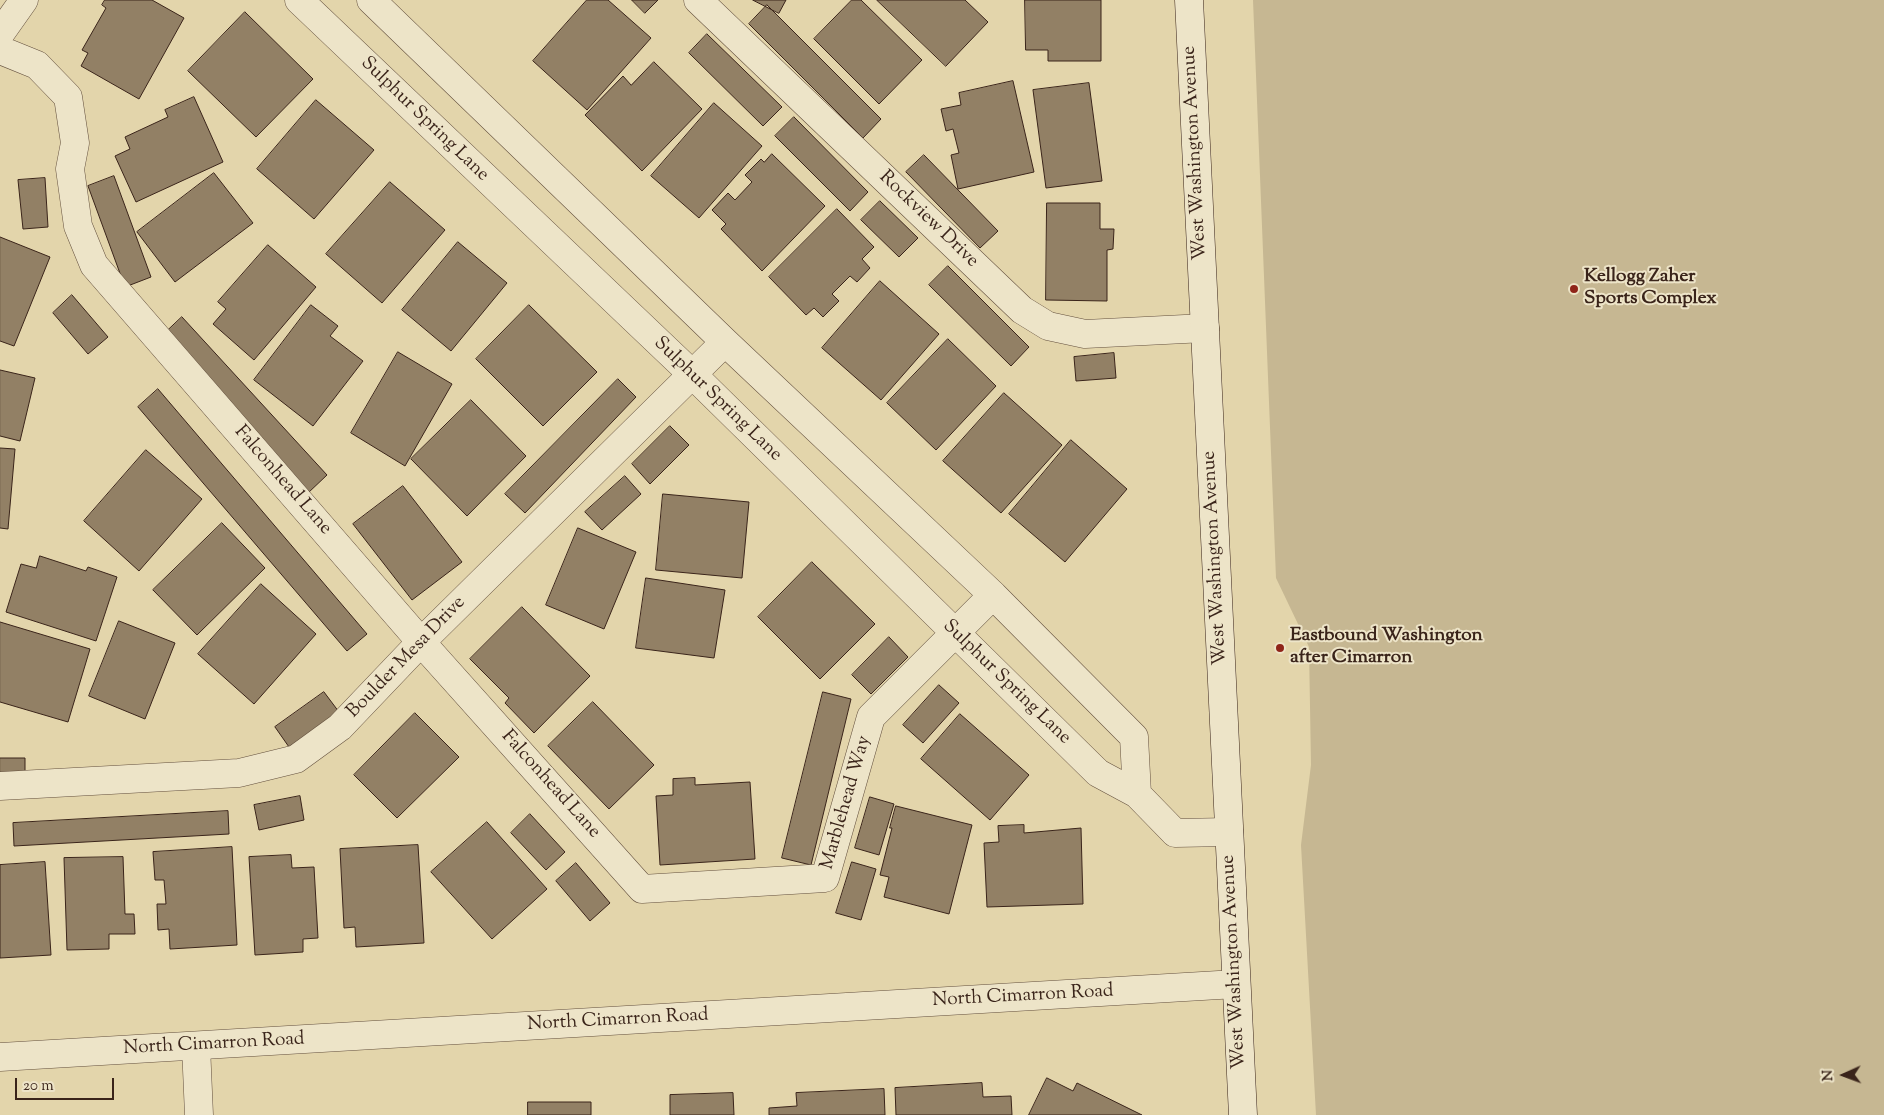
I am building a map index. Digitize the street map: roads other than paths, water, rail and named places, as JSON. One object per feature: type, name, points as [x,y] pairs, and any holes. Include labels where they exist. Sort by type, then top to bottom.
[{"type":"street","points":[[0,34],[24,0]]},
{"type":"street","name":"Sulphur Spring Lane","points":[[299,0],[692,374],[1098,773],[1137,794],[1175,833],[1229,832]]},
{"type":"street","points":[[371,0],[725,342],[993,595],[1134,737],[1137,794]]},
{"type":"street","name":"Rockview Drive","points":[[698,0],[1022,310],[1048,326],[1085,334],[1205,328]]},
{"type":"street","name":"West Washington Avenue","points":[[1189,0],[1243,1115]]},
{"type":"street","name":"Falconhead Lane","points":[[0,50],[37,65],[68,97],[75,143],[70,169],[78,226],[94,265],[422,642],[642,889]]},
{"type":"street","name":"Boulder Mesa Drive","points":[[0,786],[239,773],[296,759],[340,727],[422,642],[725,342]]},
{"type":"street","name":"Marblehead Way","points":[[642,889],[825,878],[871,717],[993,595]]},
{"type":"street","name":"North Cimarron Road","points":[[0,1057],[1236,984]]},
{"type":"street","points":[[196,1046],[199,1115]]},
{"type":"place","name":"Kellogg Zaher Sports Complex","points":[[1574,289]]},
{"type":"place","name":"Eastbound Washington after Cimarron","points":[[1280,648]]}]
